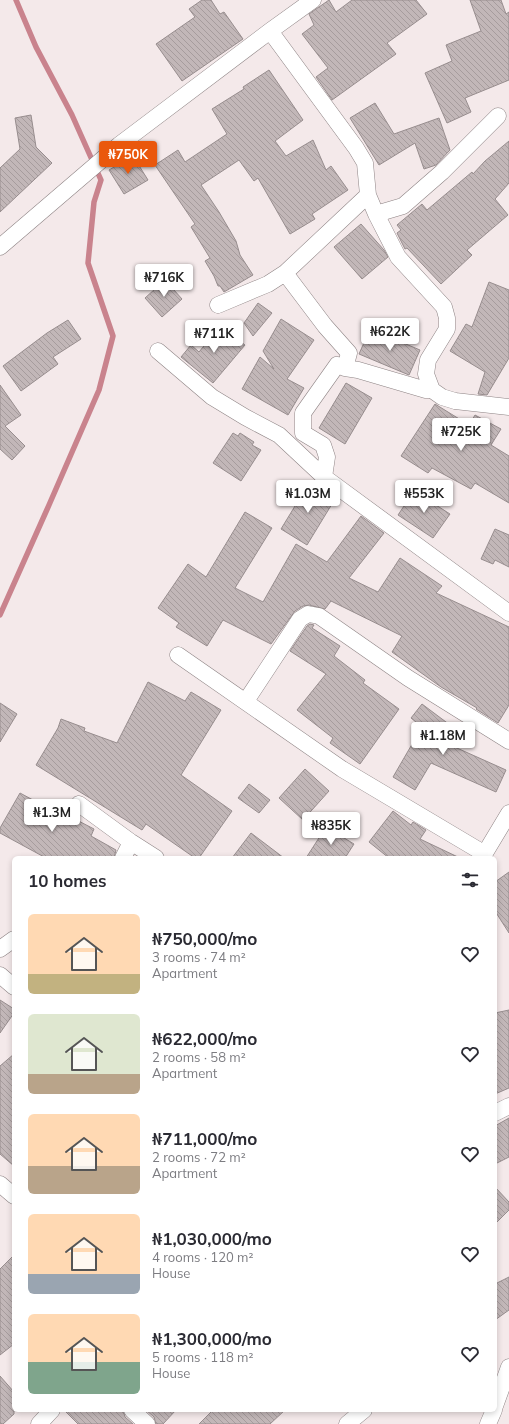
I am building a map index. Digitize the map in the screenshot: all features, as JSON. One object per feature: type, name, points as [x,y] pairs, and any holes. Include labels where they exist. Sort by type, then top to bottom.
[{"type":"street","points":[[0,248],[118,145],[270,31],[314,0]]},
{"type":"street","points":[[270,31],[356,148],[365,163],[368,195],[398,257],[444,307],[447,318],[447,329],[428,360],[426,374],[432,390],[442,397],[455,401],[509,407]]},
{"type":"street","points":[[376,214],[403,206],[442,172],[498,116]]},
{"type":"street","points":[[218,305],[268,284],[285,273],[368,195]]},
{"type":"street","points":[[285,273],[325,326],[349,352],[345,368]]},
{"type":"street","points":[[158,351],[212,397],[279,435],[324,477],[509,613]]},
{"type":"street","points":[[324,477],[327,457],[323,445],[303,433],[303,413],[337,365],[426,390],[432,390]]},
{"type":"street","points":[[246,701],[300,619],[308,614],[319,616],[408,678],[509,741]]},
{"type":"street","points":[[178,655],[342,769],[484,856],[509,813]]},
{"type":"street","points":[[79,804],[153,856]]},
{"type":"street","points":[[124,856],[131,842]]},
{"type":"street","points":[[0,949],[12,941]]},
{"type":"street","points":[[0,975],[12,985]]},
{"type":"street","points":[[497,1111],[509,1106]]},
{"type":"street","points":[[0,1184],[12,1194]]},
{"type":"street","points":[[497,1400],[509,1367]]},
{"type":"street","points":[[39,1424],[50,1412]]},
{"type":"street","points":[[134,1412],[147,1424]]},
{"type":"street","points":[[347,1424],[362,1412]]},
{"type":"street","points":[[488,1424],[493,1412]]},
{"type":"building","points":[[202,0],[211,0],[220,14],[224,12],[243,39],[182,81],[156,44],[195,17],[189,9]]},
{"type":"building","points":[[329,0],[336,12],[352,0],[416,0],[427,14],[387,43],[396,54],[332,100],[316,77],[328,68],[302,34],[314,25],[309,14]]},
{"type":"building","points":[[470,0],[501,0],[506,14],[509,12],[509,80],[465,98],[471,112],[447,123],[425,73],[452,61],[446,45],[481,31]]},
{"type":"building","points":[[269,70],[303,120],[275,141],[286,156],[313,140],[326,170],[331,166],[348,190],[312,214],[315,219],[290,234],[258,178],[254,181],[239,160],[201,185],[236,241],[240,255],[253,275],[224,292],[220,286],[218,286],[205,261],[210,258],[191,227],[195,224],[155,165],[178,150],[185,162],[227,134],[212,109],[244,89],[243,87]]},
{"type":"building","points":[[375,103],[394,134],[439,118],[450,150],[436,165],[424,169],[415,143],[379,165],[350,118]]},
{"type":"building","points":[[31,115],[36,147],[52,163],[0,212],[0,168],[20,149],[15,118]]},
{"type":"building","points":[[509,141],[509,183],[495,199],[508,215],[467,250],[472,255],[441,284],[407,248],[405,249],[397,233],[401,230],[397,225],[422,204],[427,210],[472,172],[473,174],[485,161]]},
{"type":"building","points":[[133,156],[148,180],[124,194],[109,170]]},
{"type":"building","points":[[361,224],[384,250],[388,257],[362,279],[334,247]]},
{"type":"building","points":[[165,280],[182,299],[162,317],[145,298]]},
{"type":"building","points":[[489,282],[509,290],[509,358],[487,395],[478,394],[485,372],[450,351],[466,324],[472,327]]},
{"type":"building","points":[[258,303],[272,313],[253,336],[244,323]]},
{"type":"building","points":[[281,319],[314,340],[287,379],[304,388],[288,415],[242,389],[260,357],[274,369],[263,351]]},
{"type":"building","points":[[68,320],[81,339],[53,357],[58,364],[21,391],[3,366],[47,333]]},
{"type":"building","points":[[220,326],[245,345],[213,383],[181,357],[191,345],[199,352]]},
{"type":"building","points":[[370,329],[420,350],[409,375],[359,354]]},
{"type":"building","points":[[346,383],[372,398],[345,444],[319,428]]},
{"type":"building","points":[[0,385],[21,415],[5,426],[25,446],[12,460],[0,449]]},
{"type":"building","points":[[435,404],[469,425],[475,415],[501,429],[491,445],[509,456],[509,503],[475,483],[471,489],[432,468],[428,473],[401,456]]},
{"type":"building","points":[[233,433],[238,436],[240,433],[254,442],[252,445],[261,450],[241,481],[213,463]]},
{"type":"building","points":[[309,483],[335,499],[307,545],[281,529]]},
{"type":"building","points":[[414,491],[450,514],[433,538],[398,515]]},
{"type":"building","points":[[245,512],[272,528],[235,588],[263,602],[296,544],[327,562],[361,516],[384,533],[349,578],[378,592],[400,558],[442,586],[436,593],[509,627],[509,705],[498,723],[476,709],[477,708],[441,687],[392,652],[402,636],[331,601],[325,609],[309,605],[303,606],[295,611],[271,644],[223,620],[207,646],[176,627],[179,623],[158,608],[188,564],[206,577]]},
{"type":"building","points":[[495,529],[509,535],[509,567],[495,560],[493,564],[481,559]]},
{"type":"building","points":[[310,624],[314,625],[312,628],[340,646],[334,656],[365,680],[363,683],[399,709],[360,764],[330,743],[333,738],[297,710],[326,674],[290,651],[307,626]]},
{"type":"building","points":[[148,682],[185,701],[191,692],[221,710],[181,775],[232,811],[200,856],[192,856],[146,824],[142,830],[36,765],[58,728],[61,719],[85,728],[84,731],[117,743]]},
{"type":"building","points":[[0,703],[17,714],[0,742]]},
{"type":"building","points":[[422,704],[450,725],[439,740],[506,770],[496,792],[431,763],[415,790],[393,777],[422,727],[411,718]]},
{"type":"building","points":[[305,769],[329,791],[303,820],[279,798]]},
{"type":"building","points":[[249,784],[270,800],[259,813],[238,798]]},
{"type":"building","points":[[20,793],[68,819],[69,816],[94,829],[91,836],[116,850],[114,856],[42,856],[0,833],[0,828]]},
{"type":"building","points":[[393,811],[411,825],[413,822],[426,830],[420,839],[456,856],[386,856],[369,842]]},
{"type":"building","points":[[326,827],[354,844],[346,856],[307,856]]},
{"type":"building","points":[[251,833],[281,856],[234,856]]},
{"type":"building","points":[[509,872],[509,933],[497,914],[497,881]]},
{"type":"building","points":[[0,1000],[12,1008],[12,1016],[0,1033]]},
{"type":"building","points":[[509,1010],[509,1088],[497,1093],[497,1013]]},
{"type":"building","points":[[12,1056],[12,1164],[0,1154],[0,1066]]},
{"type":"building","points":[[509,1118],[509,1157],[497,1163],[497,1125]]},
{"type":"building","points":[[497,1189],[509,1202],[509,1210],[497,1222]]},
{"type":"building","points":[[12,1257],[12,1346],[0,1355],[0,1269]]},
{"type":"building","points":[[509,1277],[509,1310],[497,1319],[497,1283]]},
{"type":"building","points":[[0,1376],[12,1390],[12,1412],[14,1412],[14,1414],[3,1424],[0,1424]]},
{"type":"building","points":[[66,1412],[124,1412],[125,1417],[133,1424],[78,1424]]},
{"type":"building","points":[[148,1412],[174,1412],[163,1424],[156,1424],[154,1417]]},
{"type":"building","points":[[211,1412],[283,1412],[270,1424],[199,1424]]},
{"type":"waterway","points":[[0,615],[99,390],[113,336],[88,263],[94,202],[101,180],[72,115],[36,47],[16,0]]}]
